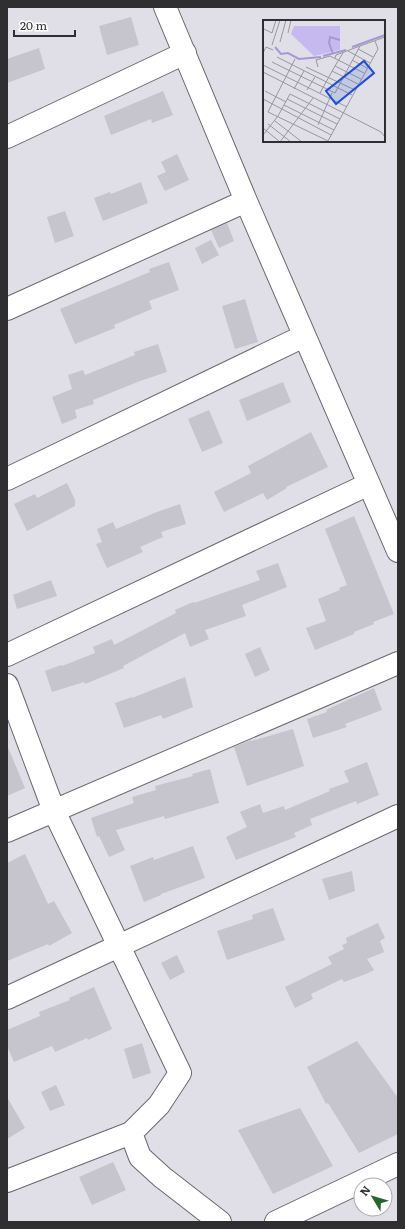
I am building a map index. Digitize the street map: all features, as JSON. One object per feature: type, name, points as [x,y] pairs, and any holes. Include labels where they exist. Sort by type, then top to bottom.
[{"type":"street","points":[[166,7],[246,201],[398,551]]},
{"type":"street","points":[[7,137],[185,53]]},
{"type":"street","points":[[7,309],[246,201]]},
{"type":"street","points":[[7,479],[304,336]]},
{"type":"street","points":[[7,655],[369,484]]},
{"type":"street","points":[[7,831],[398,663]]},
{"type":"street","points":[[7,685],[54,811],[120,945],[180,1073],[159,1105],[131,1133],[7,1182]]},
{"type":"street","points":[[7,998],[398,816]]},
{"type":"street","points":[[131,1133],[140,1157],[162,1177],[220,1222]]},
{"type":"street","points":[[276,1222],[398,1164]]},
{"type":"building","points":[[131,17],[139,45],[107,55],[99,26]]},
{"type":"building","points":[[39,48],[45,69],[7,83],[7,59]]},
{"type":"building","points":[[163,91],[173,115],[152,123],[151,119],[111,135],[104,116]]},
{"type":"building","points":[[177,154],[189,180],[165,191],[157,176],[166,172],[161,162]]},
{"type":"building","points":[[141,182],[148,203],[103,221],[94,198],[110,192],[111,194]]},
{"type":"building","points":[[65,211],[74,236],[55,243],[47,217]]},
{"type":"building","points":[[227,223],[234,241],[219,248],[211,230]]},
{"type":"building","points":[[211,240],[219,255],[202,264],[195,248]]},
{"type":"building","points":[[169,262],[179,290],[149,301],[152,309],[114,325],[115,328],[75,344],[60,309],[150,272],[149,269]]},
{"type":"building","points":[[245,299],[258,342],[235,349],[222,306]]},
{"type":"building","points":[[158,344],[167,372],[93,400],[94,404],[75,410],[77,418],[62,424],[52,397],[72,389],[68,375],[83,370],[85,375],[135,355],[134,352]]},
{"type":"building","points":[[283,382],[291,402],[247,421],[239,400]]},
{"type":"building","points":[[209,410],[223,443],[202,452],[188,419]]},
{"type":"building","points":[[311,432],[328,467],[286,487],[287,488],[267,500],[263,493],[224,512],[214,492],[251,473],[248,466]]},
{"type":"building","points":[[67,483],[75,500],[75,506],[27,531],[14,504],[35,494],[37,498]]},
{"type":"building","points":[[180,504],[186,524],[161,532],[163,537],[140,547],[143,552],[107,568],[96,544],[102,542],[97,529],[113,522],[116,529]]},
{"type":"building","points":[[354,516],[394,614],[373,622],[374,624],[354,632],[354,634],[315,650],[306,628],[326,621],[318,599],[340,590],[339,588],[347,585],[325,529]]},
{"type":"building","points":[[278,563],[287,587],[242,605],[246,616],[205,630],[209,639],[190,647],[185,633],[123,666],[124,668],[85,684],[84,682],[52,692],[45,671],[95,653],[93,647],[112,639],[114,645],[176,613],[175,610],[193,602],[194,603],[260,580],[256,571]]},
{"type":"building","points":[[51,580],[57,596],[17,609],[13,595]]},
{"type":"building","points":[[260,647],[270,670],[255,677],[245,654]]},
{"type":"building","points":[[185,677],[193,707],[163,719],[161,715],[124,728],[115,703],[132,698]]},
{"type":"building","points":[[374,688],[382,710],[345,724],[347,727],[313,738],[307,719],[327,712],[326,710]]},
{"type":"building","points":[[293,729],[304,766],[247,786],[234,747],[251,740]]},
{"type":"building","points":[[7,745],[25,788],[7,796]]},
{"type":"building","points":[[367,762],[379,795],[357,804],[356,801],[310,819],[312,825],[294,833],[296,837],[236,860],[226,837],[247,827],[240,812],[260,804],[263,813],[284,806],[285,810],[330,791],[329,789],[349,782],[344,771]]},
{"type":"building","points":[[210,769],[219,803],[165,819],[164,816],[116,830],[125,850],[109,857],[99,836],[97,837],[91,818],[134,803],[132,797],[156,790],[155,786],[193,776],[192,774]]},
{"type":"building","points":[[193,846],[205,878],[161,894],[144,902],[130,866],[153,857],[154,860]]},
{"type":"building","points":[[25,854],[48,904],[54,901],[72,933],[49,946],[48,944],[7,961],[7,863]]},
{"type":"building","points":[[352,871],[355,891],[329,900],[322,879]]},
{"type":"building","points":[[273,908],[285,940],[227,960],[217,931],[253,919],[252,915]]},
{"type":"building","points":[[378,923],[385,938],[380,941],[384,952],[367,959],[374,970],[344,982],[342,979],[311,994],[313,999],[295,1008],[285,987],[332,964],[328,957],[344,949],[342,945],[347,943],[346,938]]},
{"type":"building","points":[[177,955],[185,972],[170,980],[161,963]]},
{"type":"building","points":[[94,987],[112,1029],[88,1040],[87,1038],[55,1052],[52,1046],[14,1062],[7,1046],[7,1030],[40,1016],[39,1012],[70,1000],[69,998]]},
{"type":"building","points":[[357,1041],[398,1098],[398,1134],[359,1153],[328,1103],[326,1104],[307,1067]]},
{"type":"building","points":[[142,1043],[151,1073],[133,1079],[124,1049]]},
{"type":"building","points":[[56,1085],[65,1105],[50,1111],[41,1092]]},
{"type":"building","points":[[7,1097],[25,1128],[7,1139]]},
{"type":"building","points":[[300,1108],[333,1166],[273,1194],[238,1130]]},
{"type":"building","points":[[113,1162],[126,1190],[92,1205],[79,1177]]}]
